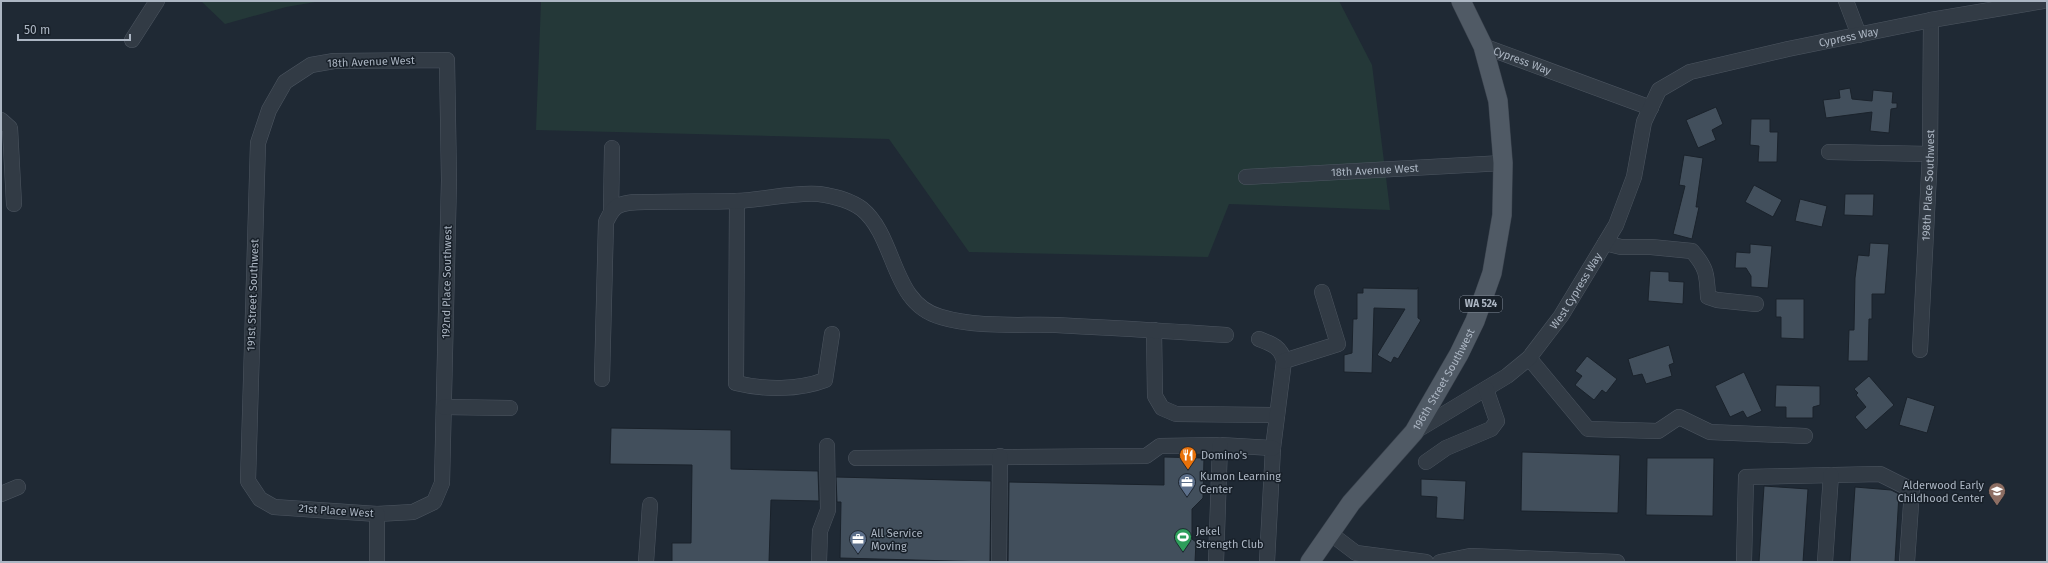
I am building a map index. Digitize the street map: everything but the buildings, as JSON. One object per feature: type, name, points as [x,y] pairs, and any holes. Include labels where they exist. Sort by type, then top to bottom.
[{"type":"main road","name":"WA 524","points":[[1461,1],[1483,46]]},
{"type":"main road","name":"196th Street Southwest","points":[[1310,562],[1331,534],[1351,503],[1414,432],[1459,354],[1475,321],[1492,273],[1502,215],[1503,163],[1498,101],[1483,46]]},
{"type":"street","points":[[132,40],[157,1]]},
{"type":"street","points":[[1846,1],[1859,35]]},
{"type":"street","name":"Cypress Way","points":[[1659,90],[1690,72],[1931,20],[2043,1]]},
{"type":"street","name":"198th Place Southwest","points":[[1920,350],[1930,154],[1931,20]]},
{"type":"street","name":"Cypress Way","points":[[1483,46],[1651,108]]},
{"type":"street","name":"18th Avenue West","points":[[269,110],[285,82],[311,65],[334,61],[447,60]]},
{"type":"street","name":"192nd Place Southwest","points":[[434,502],[442,483],[449,180],[447,60]]},
{"type":"street","name":"West Cypress Way","points":[[1414,432],[1507,376],[1529,358],[1561,316],[1616,225],[1634,176],[1644,122],[1659,90]]},
{"type":"street","name":"191st Street Southwest","points":[[248,481],[258,143],[269,110]]},
{"type":"street","points":[[1,120],[10,128],[14,204]]},
{"type":"street","points":[[611,212],[612,148]]},
{"type":"street","points":[[1829,152],[1930,154]]},
{"type":"street","name":"18th Avenue West","points":[[1246,177],[1503,163]]},
{"type":"street","points":[[602,379],[604,235],[606,222],[611,212],[619,205],[629,203],[737,201],[808,194],[833,196],[860,208],[871,219],[886,243],[902,283],[911,298],[919,305],[939,317],[976,324],[1154,330],[1226,335]]},
{"type":"street","points":[[737,201],[736,383],[785,387],[811,386],[826,380],[832,334]]},
{"type":"street","points":[[1604,243],[1621,247],[1651,246],[1692,251],[1704,264],[1708,282],[1708,297],[1717,300],[1756,304]]},
{"type":"street","points":[[1284,361],[1338,344],[1322,292]]},
{"type":"street","points":[[1154,330],[1155,396],[1162,408],[1176,414],[1277,415]]},
{"type":"street","points":[[1259,339],[1272,344],[1282,352],[1284,361],[1273,448],[1266,562]]},
{"type":"street","points":[[1529,358],[1588,429],[1658,431],[1679,417],[1710,432],[1805,436]]},
{"type":"street","points":[[1426,462],[1446,448],[1491,429],[1497,421],[1486,389]]},
{"type":"street","points":[[444,407],[510,408]]},
{"type":"street","points":[[856,458],[1146,456],[1160,446],[1220,445],[1273,448]]},
{"type":"street","points":[[1216,562],[1220,445]]},
{"type":"street","points":[[819,562],[820,531],[828,510],[827,446]]},
{"type":"street","points":[[999,562],[1000,456]]},
{"type":"street","points":[[1744,562],[1746,477],[1880,474],[1912,490],[1907,562]]},
{"type":"street","points":[[1825,562],[1831,475]]},
{"type":"street","name":"21st Place West","points":[[248,481],[260,499],[274,507],[378,514],[413,512],[434,502]]},
{"type":"street","points":[[1,494],[18,487]]},
{"type":"street","points":[[646,562],[650,505]]},
{"type":"street","points":[[377,562],[378,514]]},
{"type":"street","points":[[1331,534],[1355,557],[1426,562]]},
{"type":"street","points":[[1440,562],[1470,556],[1617,562]]},
{"type":"green space","points":[[201,1],[321,1],[286,7],[225,24]]},
{"type":"green space","points":[[539,1],[1339,1],[1372,65],[1390,210],[1229,204],[1208,257],[969,252],[889,139],[536,130],[541,2]]},
{"type":"place","name":"Domino's","points":[[1188,470]]},
{"type":"place","name":"Kumon Learning Center","points":[[1187,497]]},
{"type":"place","name":"Alderwood Early Childhood Center","points":[[1997,506]]},
{"type":"place","name":"Jekel Strength Club","points":[[1183,552]]},
{"type":"place","name":"All Service Moving","points":[[858,554]]}]
